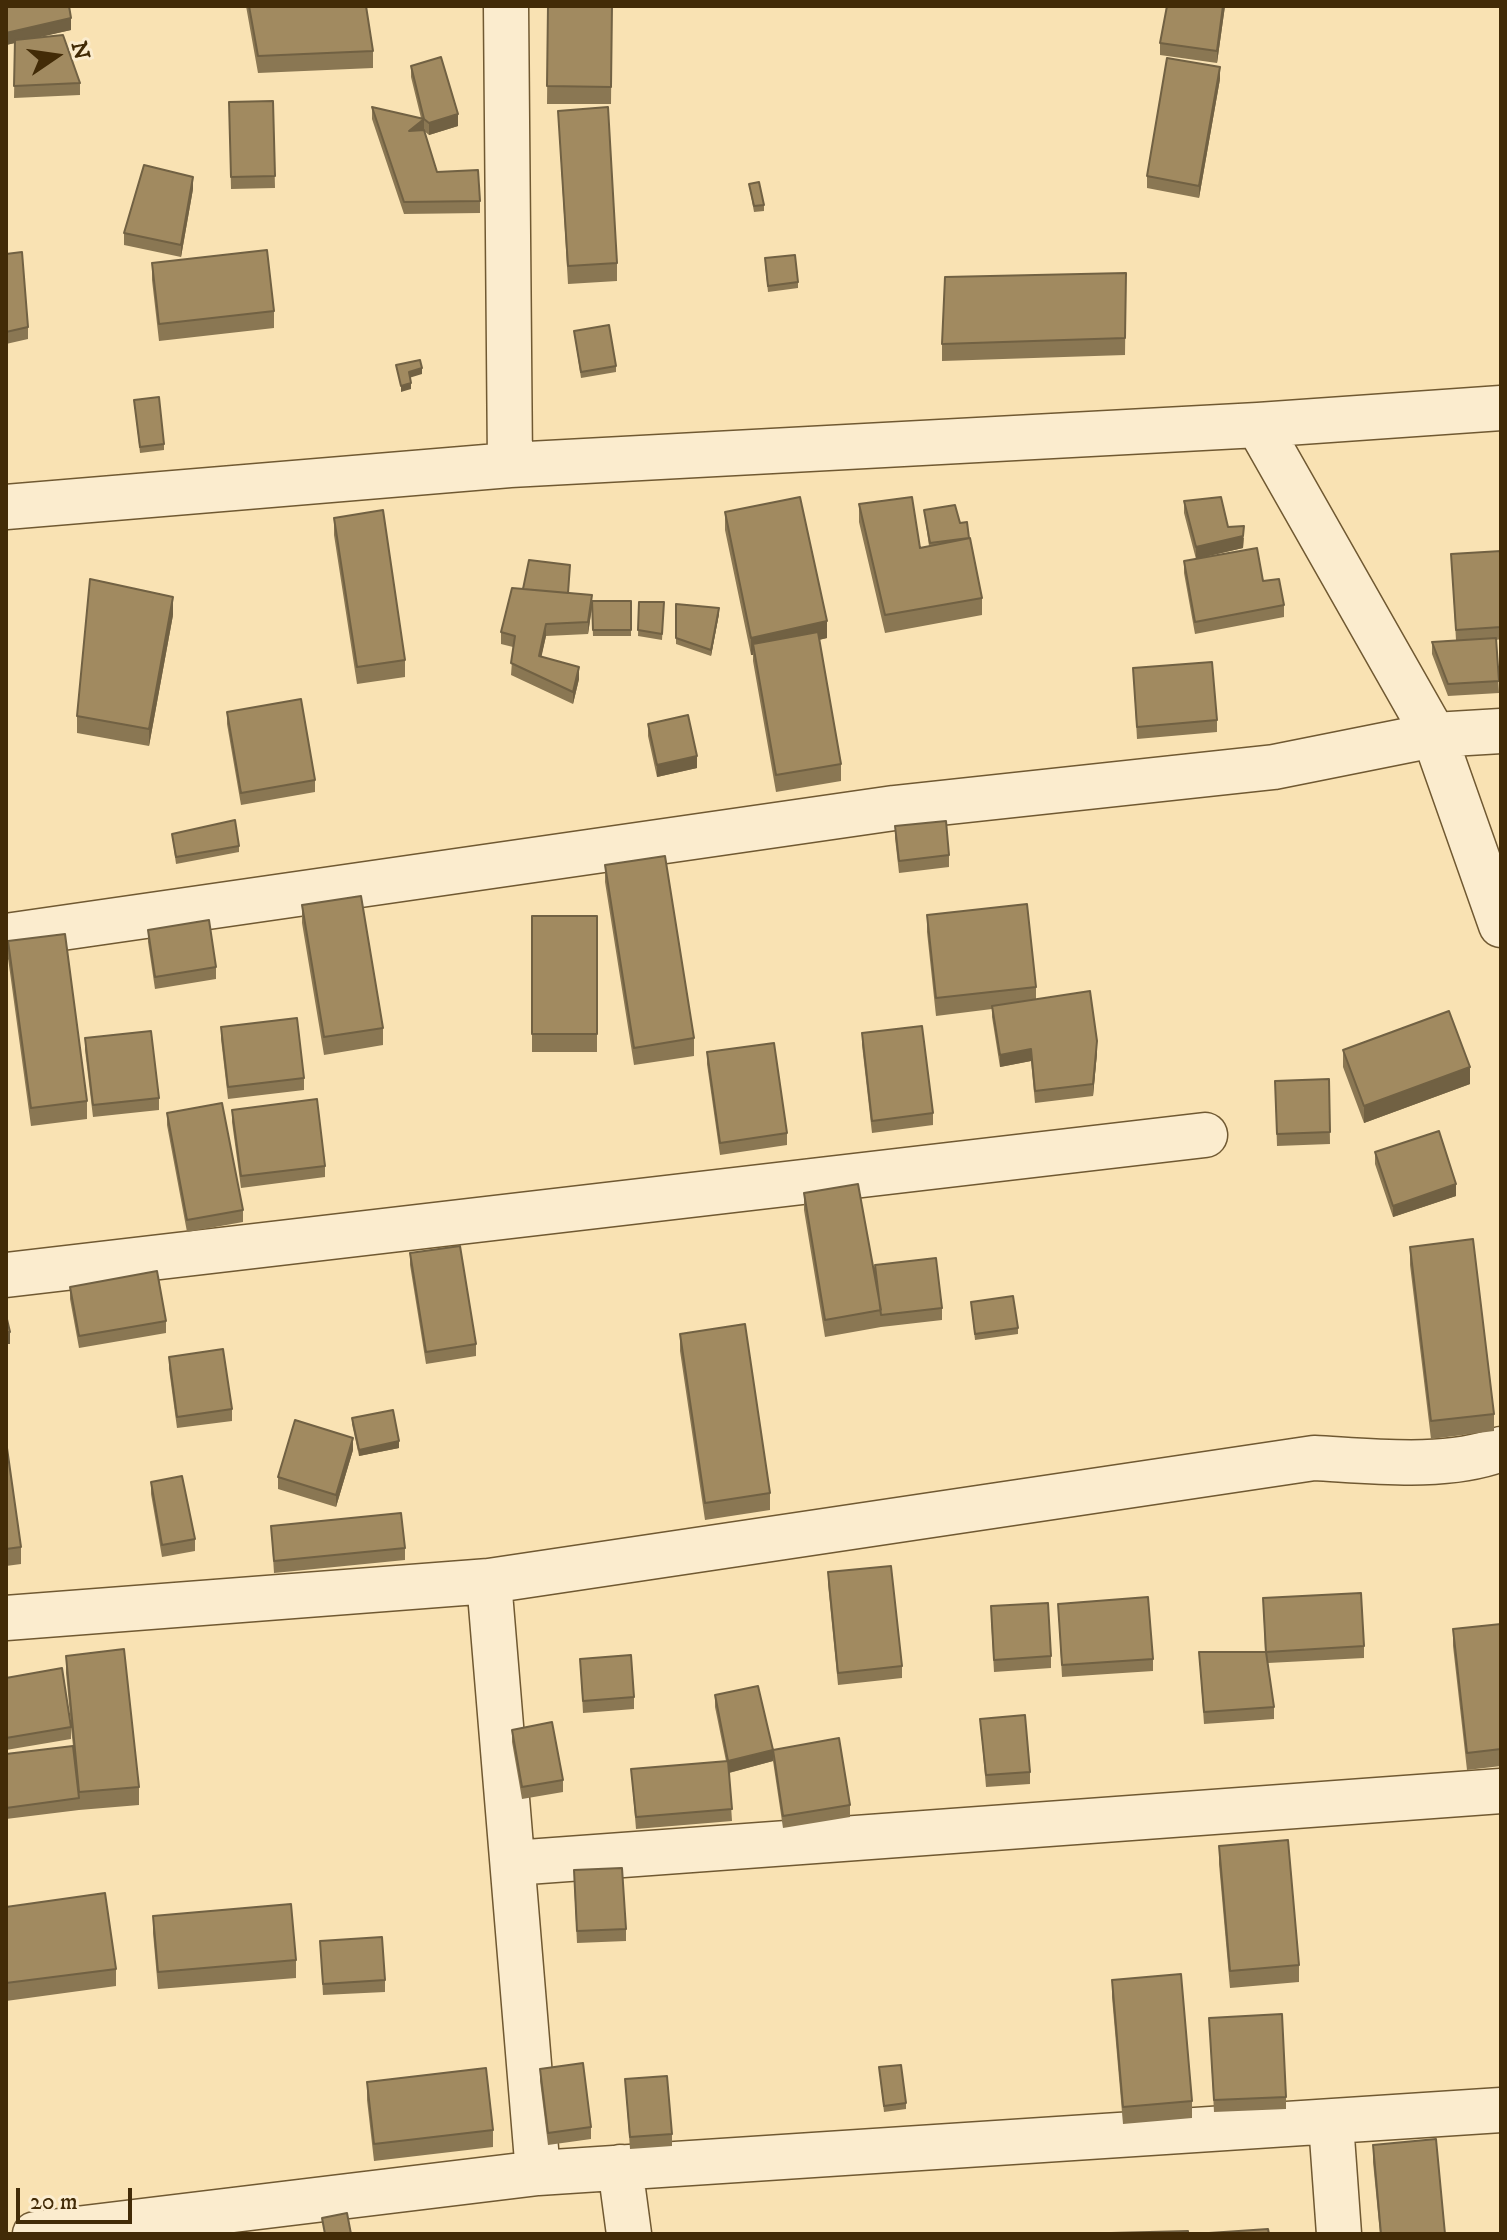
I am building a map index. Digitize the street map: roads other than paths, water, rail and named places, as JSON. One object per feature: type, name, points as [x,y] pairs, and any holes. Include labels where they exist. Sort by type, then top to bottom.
[{"type":"street","points":[[506,6],[510,465]]},
{"type":"street","points":[[6,507],[510,465],[1258,425],[1501,408]]},
{"type":"street","points":[[1258,425],[1434,735],[1501,925]]},
{"type":"street","points":[[6,936],[894,808],[1274,767],[1434,735],[1501,731]]},
{"type":"street","points":[[6,1275],[1205,1135]]},
{"type":"street","points":[[6,1618],[489,1581],[1314,1458],[1395,1462],[1440,1460],[1488,1454],[1501,1449]]},
{"type":"street","points":[[489,1581],[538,2173]]},
{"type":"street","points":[[513,1863],[1501,1791]]},
{"type":"street","points":[[35,2234],[538,2173],[1501,2110]]},
{"type":"street","points":[[1331,2123],[1339,2234]]},
{"type":"street","points":[[620,2167],[629,2234]]}]
